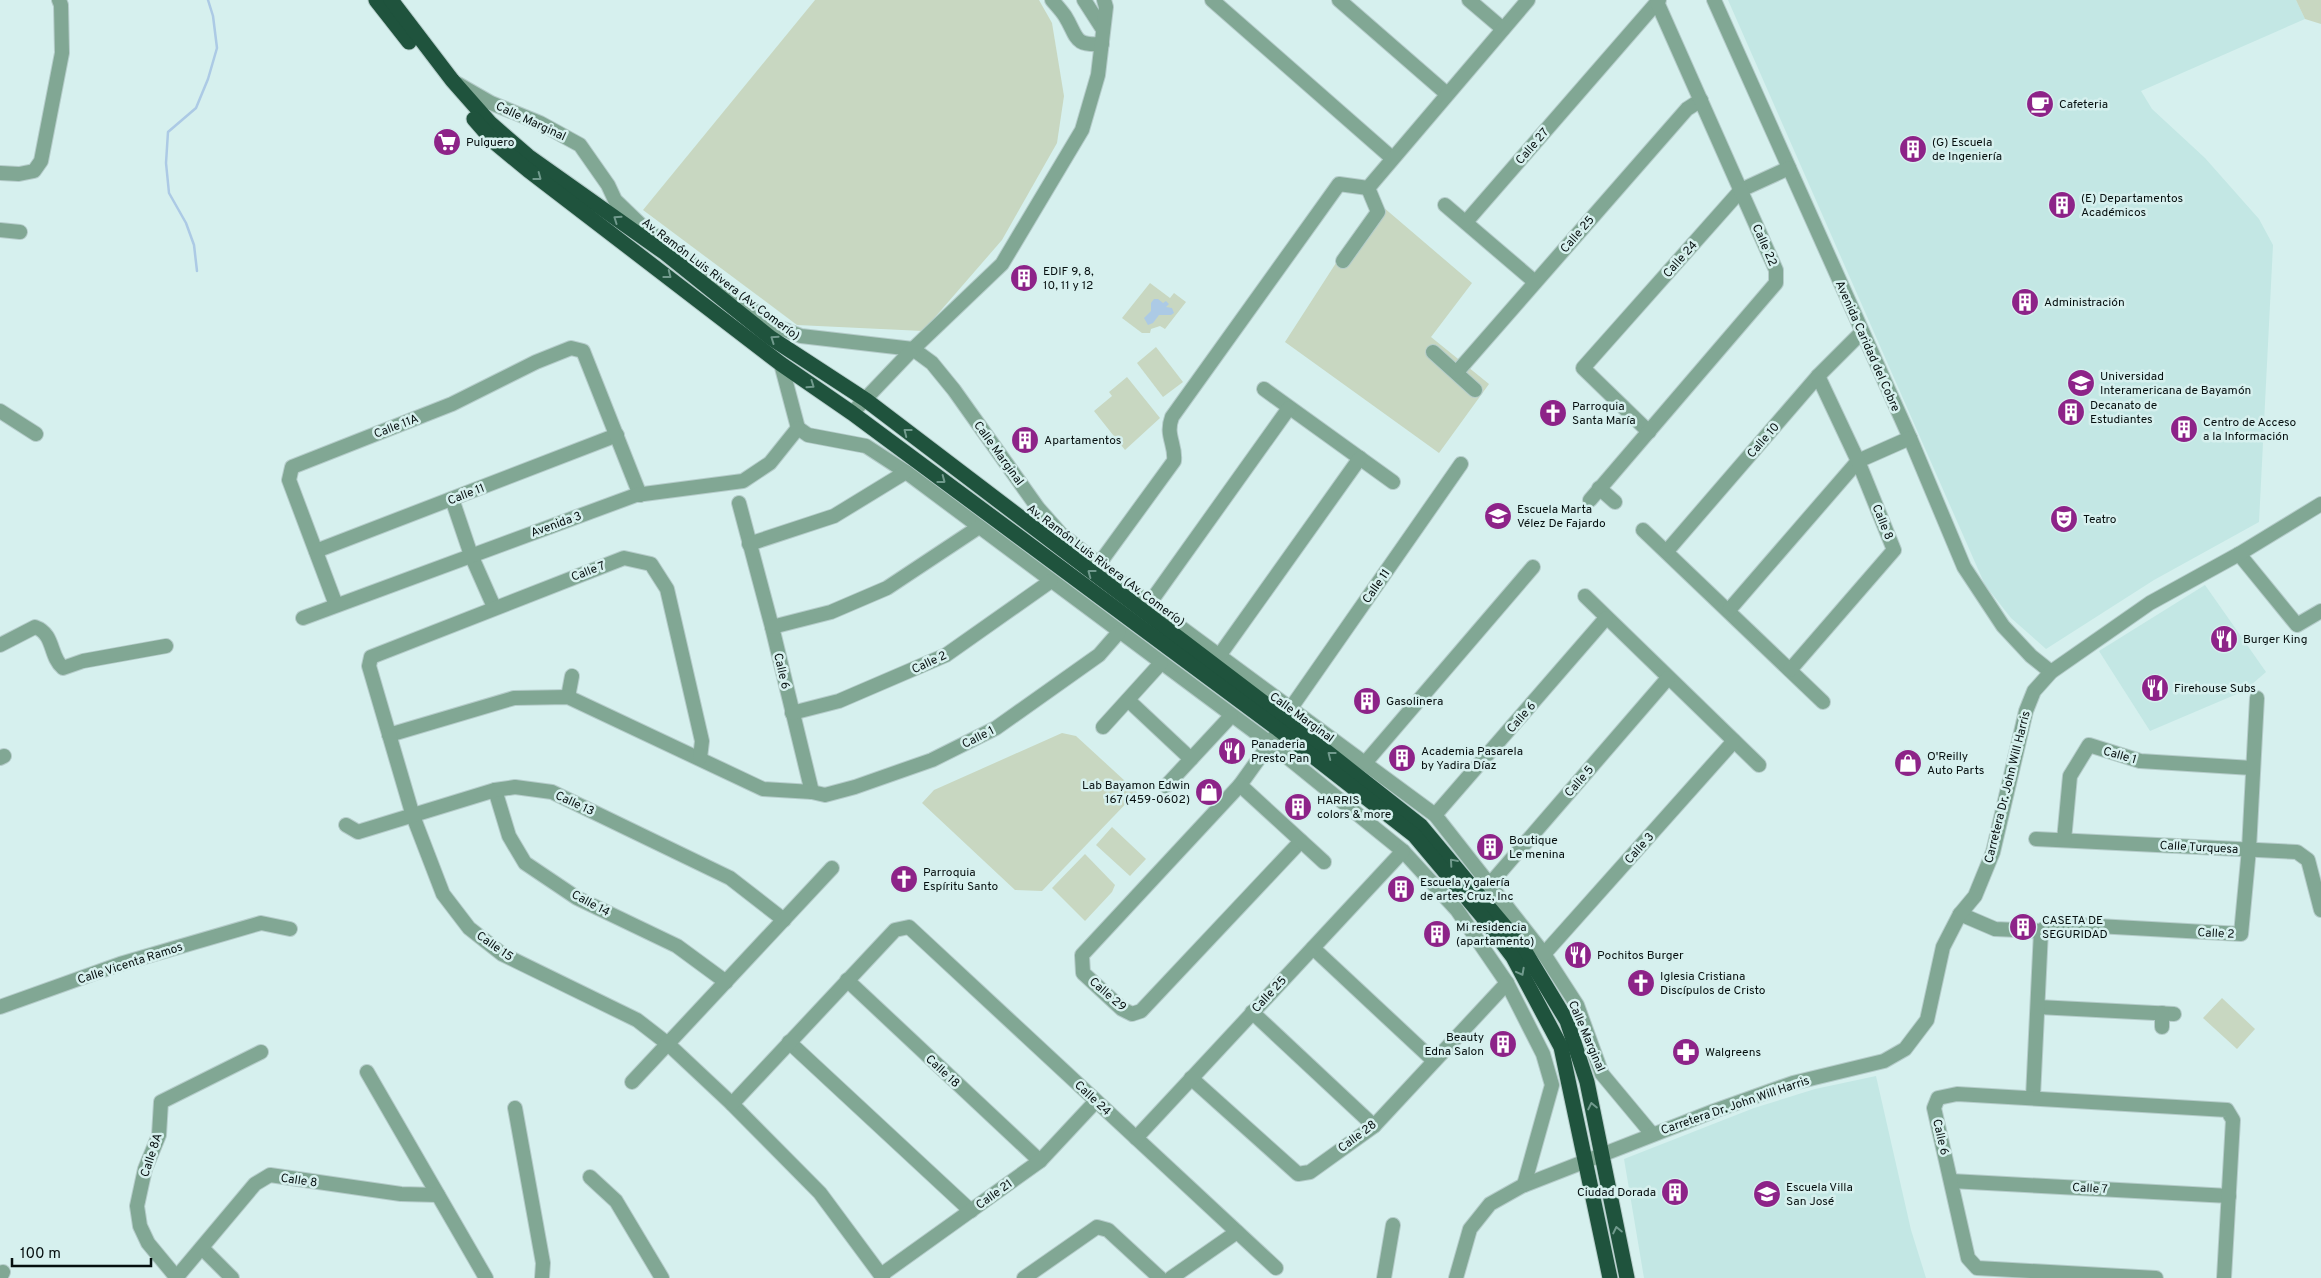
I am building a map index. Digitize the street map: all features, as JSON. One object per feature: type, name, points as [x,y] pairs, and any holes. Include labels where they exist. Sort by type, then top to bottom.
[{"type":"highway","name":"Av. Ramón Luis Rivera (Av. Comerío)","points":[[376,0],[494,142],[781,364],[1284,719],[1414,835],[1482,916],[1513,957],[1561,1047],[1610,1278]]},
{"type":"highway","name":"Av. Ramón Luis Rivera (Av. Comerío)","points":[[391,0],[452,80],[490,123],[528,156],[665,253],[771,338],[866,400],[1421,826],[1523,948],[1567,1021],[1586,1082],[1627,1278]]},
{"type":"street","points":[[0,173],[19,174],[34,171],[41,161],[62,53],[61,5],[59,0]]},
{"type":"street","points":[[1052,0],[1065,16],[1074,36],[1080,42],[1087,45],[1102,44]]},
{"type":"street","points":[[1084,0],[1102,28]]},
{"type":"street","points":[[852,414],[913,349],[1002,264],[1082,130],[1098,75],[1102,28],[1106,7],[1104,0]]},
{"type":"street","points":[[1212,0],[1392,158]]},
{"type":"street","points":[[1339,0],[1447,94]]},
{"type":"street","points":[[1469,0],[1502,29]]},
{"type":"street","points":[[1368,188],[1528,0]]},
{"type":"street","name":"Avenida Caridad del Cobre","points":[[1714,0],[1910,438],[1964,567],[2003,626],[2032,656],[2051,672]]},
{"type":"street","name":"Calle 22","points":[[1590,500],[1776,283],[1776,270],[1658,1]]},
{"type":"street","name":"Calle 27","points":[[1466,222],[1658,1]]},
{"type":"street","name":"Calle Marginal","points":[[452,80],[491,103],[540,123],[580,145],[608,185],[615,200],[642,226],[775,326],[801,336],[913,349],[932,363],[954,390],[1038,508],[1061,534],[1218,656],[1284,719],[1365,764],[1435,815],[1544,954],[1577,1005],[1602,1074],[1652,1134]]},
{"type":"street","name":"Calle 25","points":[[1457,372],[1687,109],[1701,100]]},
{"type":"street","name":"Calle 24","points":[[1649,432],[1583,368],[1741,190],[1789,168]]},
{"type":"street","points":[[1099,564],[1170,469],[1175,455],[1168,431],[1171,421],[1196,383],[1339,184],[1368,188]]},
{"type":"street","points":[[1343,261],[1378,212],[1368,188]]},
{"type":"street","points":[[1445,205],[1535,282]]},
{"type":"street","points":[[0,230],[20,232]]},
{"type":"street","name":"Calle 10","points":[[1667,551],[1818,376],[1862,332]]},
{"type":"street","name":"Calle 11A","points":[[316,551],[289,480],[292,467],[452,404],[536,362],[571,348],[583,351],[617,435]]},
{"type":"street","points":[[1433,352],[1475,390]]},
{"type":"street","points":[[781,364],[798,428],[808,435],[866,446],[906,472],[1230,716],[1271,744],[1403,850],[1456,910],[1507,983],[1543,1054],[1552,1085],[1524,1186]]},
{"type":"street","name":"Calle 8","points":[[1790,670],[1894,550],[1858,461],[1818,376]]},
{"type":"street","points":[[1264,389],[1393,482]]},
{"type":"street","points":[[1149,604],[1289,408]]},
{"type":"street","points":[[0,410],[36,434]]},
{"type":"street","name":"Avenida 3","points":[[303,618],[471,555],[640,495],[743,481],[770,463],[798,428]]},
{"type":"street","points":[[617,435],[640,495]]},
{"type":"street","name":"Calle 11","points":[[316,551],[617,435]]},
{"type":"street","points":[[1729,610],[1858,461],[1910,438]]},
{"type":"street","points":[[1218,656],[1360,458]]},
{"type":"street","name":"Calle 11","points":[[1271,744],[1284,719],[1461,464]]},
{"type":"street","points":[[749,544],[834,516],[906,472]]},
{"type":"street","points":[[1599,488],[1615,502]]},
{"type":"street","points":[[452,499],[471,555],[494,607]]},
{"type":"street","name":"Calle 6","points":[[739,503],[772,627],[812,792]]},
{"type":"street","name":"Carretera Dr. John Will Harris","points":[[1456,1278],[1470,1229],[1490,1204],[1524,1186],[1652,1134],[1793,1083],[1884,1061],[1905,1049],[1927,1020],[1943,947],[1960,914],[1975,896],[1993,852],[2026,711],[2034,691],[2051,672],[2150,603],[2239,554],[2321,504]]},
{"type":"street","points":[[772,627],[831,612],[887,588],[979,527]]},
{"type":"street","points":[[1643,530],[1729,610],[1823,702]]},
{"type":"street","points":[[316,551],[336,605]]},
{"type":"street","points":[[2239,554],[2297,625],[2321,611]]},
{"type":"street","name":"Calle 7","points":[[376,692],[369,666],[371,657],[494,607],[624,558],[652,564],[667,589],[702,741],[700,758]]},
{"type":"street","points":[[1365,764],[1533,567]]},
{"type":"street","name":"Calle 2","points":[[792,713],[839,701],[946,655],[1051,581]]},
{"type":"street","points":[[1585,596],[1734,742],[1760,765]]},
{"type":"street","name":"Calle 6","points":[[1435,815],[1606,618]]},
{"type":"street","points":[[0,645],[35,627],[42,630],[48,637],[59,664],[63,668],[83,661],[166,646]]},
{"type":"street","name":"Calle 1","points":[[812,792],[825,795],[855,787],[932,760],[996,728],[1100,655],[1119,632]]},
{"type":"street","points":[[1103,727],[1161,663]]},
{"type":"street","points":[[568,697],[572,676]]},
{"type":"street","name":"Calle 5","points":[[1490,884],[1668,678]]},
{"type":"street","name":"Calle 15","points":[[376,692],[413,816],[443,894],[469,928],[502,954],[637,1020],[668,1044],[732,1104],[820,1193],[882,1276]]},
{"type":"street","points":[[389,735],[514,698],[568,697],[763,789],[812,792]]},
{"type":"street","name":"Calle 2","points":[[1960,914],[1995,928],[2041,931],[2048,926],[2061,924],[2241,934],[2249,849],[2257,698]]},
{"type":"street","points":[[1128,700],[1191,759]]},
{"type":"street","points":[[1166,786],[1230,716]]},
{"type":"street","name":"Calle 3","points":[[1544,954],[1734,742]]},
{"type":"street","name":"Calle 29","points":[[1271,744],[1240,785],[1082,955],[1083,973],[1122,1009],[1132,1014],[1141,1011],[1300,841]]},
{"type":"street","name":"Calle 1","points":[[2064,840],[2070,776],[2088,745],[2140,761],[2252,768]]},
{"type":"street","points":[[1240,785],[1324,862]]},
{"type":"street","name":"Calle 13","points":[[346,825],[358,832],[495,790],[515,786],[552,792],[730,878],[784,920]]},
{"type":"street","name":"Calle 14","points":[[495,790],[508,836],[525,863],[577,898],[677,946],[726,982]]},
{"type":"street","name":"Calle Turquesa","points":[[2036,839],[2297,852],[2308,860],[2321,910]]},
{"type":"street","name":"Calle 25","points":[[1136,1138],[1403,850]]},
{"type":"street","points":[[632,1082],[832,868]]},
{"type":"street","name":"Calle Vicenta Ramos","points":[[0,1007],[120,964],[261,923],[290,929]]},
{"type":"street","name":"Calle 24","points":[[847,980],[895,930],[909,927],[1276,1268]]},
{"type":"street","points":[[2033,1098],[2041,931]]},
{"type":"street","points":[[1313,948],[1434,1061]]},
{"type":"street","points":[[732,1104],[847,980]]},
{"type":"street","name":"Calle 18","points":[[847,980],[1040,1161]]},
{"type":"street","name":"Calle 28","points":[[1191,1078],[1298,1174],[1310,1172],[1374,1126],[1507,983]]},
{"type":"street","points":[[2038,1007],[2166,1018]]},
{"type":"street","points":[[1252,1012],[1374,1126]]},
{"type":"street","points":[[789,1042],[971,1211]]},
{"type":"street","name":"Calle 8A","points":[[177,1278],[148,1243],[140,1226],[138,1206],[145,1169],[159,1135],[161,1102],[261,1052]]},
{"type":"street","points":[[368,1072],[486,1278]]},
{"type":"street","name":"Calle 6","points":[[2156,1278],[1976,1268],[1968,1258],[1934,1108],[1938,1098],[1957,1094],[2227,1110],[2233,1120],[2229,1196]]},
{"type":"street","name":"Calle 21","points":[[882,1276],[1040,1161],[1096,1101]]},
{"type":"street","points":[[515,1108],[543,1263],[542,1278]]},
{"type":"street","name":"Calle 8","points":[[177,1278],[255,1184],[270,1175],[401,1194],[438,1195]]},
{"type":"street","points":[[590,1177],[616,1201],[662,1278]]},
{"type":"street","name":"Calle 7","points":[[1951,1181],[2229,1196]]},
{"type":"street","points":[[2224,1278],[2229,1196]]},
{"type":"street","points":[[1384,1278],[1393,1225]]},
{"type":"street","points":[[1024,1278],[1097,1227],[1108,1230],[1160,1278]]},
{"type":"street","points":[[1171,1278],[1237,1232]]},
{"type":"street","points":[[202,1248],[232,1278]]},
{"type":"shaded area","name":"Universidad Interamericana de Bayamón","points":[[1728,0],[2296,0],[2305,19],[2141,91],[2152,109],[2205,158],[2259,219],[2273,245],[2259,522],[2154,580],[2046,649],[2011,618],[1985,585]]},
{"type":"shaded area","points":[[1154,299],[1158,299],[1163,303],[1166,301],[1169,304],[1166,307],[1172,308],[1174,313],[1171,315],[1159,315],[1153,323],[1148,325],[1144,318],[1151,311],[1151,303]]},
{"type":"shaded area","points":[[2205,585],[2266,672],[2244,691],[2150,731],[2099,651]]},
{"type":"shaded area","name":"Escuela Villa San José","points":[[1876,1076],[1911,1230],[1926,1278],[1644,1278],[1624,1159],[1754,1108],[1815,1089]]},
{"type":"green space","points":[[815,0],[1039,0],[1052,23],[1064,96],[1057,143],[1002,240],[923,331],[797,325],[643,210]]},
{"type":"green space","points":[[2296,0],[2321,0],[2321,24],[2305,19]]},
{"type":"green space","points":[[1376,201],[1472,283],[1431,337],[1489,384],[1439,453],[1285,342]]},
{"type":"green space","points":[[1150,283],[1170,298],[1174,293],[1186,302],[1165,329],[1160,326],[1151,329],[1150,333],[1142,333],[1122,318]]},
{"type":"green space","points":[[1156,347],[1183,382],[1163,397],[1137,363]]},
{"type":"green space","points":[[1127,377],[1160,418],[1125,450],[1094,411],[1112,396],[1109,392]]},
{"type":"green space","points":[[1062,733],[1076,736],[1137,792],[1042,891],[1015,890],[922,803],[934,790]]},
{"type":"green space","points":[[1112,827],[1146,859],[1130,876],[1096,845]]},
{"type":"green space","points":[[1085,854],[1115,885],[1112,892],[1085,921],[1052,888]]},
{"type":"green space","points":[[2222,998],[2255,1029],[2237,1049],[2203,1018]]},
{"type":"waterway","points":[[197,271],[194,245],[186,223],[169,193],[166,163],[168,132],[196,108],[208,79],[217,48],[213,16],[208,0]]},
{"type":"place","name":"Cafeteria","points":[[2040,104]]},
{"type":"place","name":"Pulguero","points":[[447,142]]},
{"type":"place","name":"(G) Escuela de Ingeniería","points":[[1913,149]]},
{"type":"place","name":"(E) Departamentos Académicos","points":[[2062,205]]},
{"type":"place","name":"EDIF 9, 8, 10, 11 y 12","points":[[1024,278]]},
{"type":"place","name":"Administración","points":[[2025,302]]},
{"type":"place","name":"Universidad Interamericana de Bayamón","points":[[2081,383]]},
{"type":"place","name":"Decanato de Estudiantes","points":[[2071,412]]},
{"type":"place","name":"Parroquia Santa María","points":[[1553,413]]},
{"type":"place","name":"Centro de Acceso a la Información","points":[[2184,429]]},
{"type":"place","name":"Apartamentos","points":[[1025,440]]},
{"type":"place","name":"Escuela Marta Vélez De Fajardo","points":[[1498,516]]},
{"type":"place","name":"Teatro","points":[[2064,519]]},
{"type":"place","name":"Burger King","points":[[2224,639]]},
{"type":"place","name":"Firehouse Subs","points":[[2155,688]]},
{"type":"place","name":"Gasolinera","points":[[1367,701]]},
{"type":"place","name":"Panaderia Presto Pan","points":[[1232,751]]},
{"type":"place","name":"Academia Pasarela by Yadira Díaz","points":[[1402,758]]},
{"type":"place","name":"O'Reilly Auto Parts","points":[[1908,763]]},
{"type":"place","name":"Lab Bayamon Edwin 167 (459-0602)","points":[[1209,792]]},
{"type":"place","name":"HARRIS colors & more","points":[[1298,807]]},
{"type":"place","name":"Boutique Le menina","points":[[1490,847]]},
{"type":"place","name":"Parroquia Espíritu Santo","points":[[904,879]]},
{"type":"place","name":"Escuela y galería de artes Cruz, Inc","points":[[1401,889]]},
{"type":"place","name":"CASETA DE SEGURIDAD","points":[[2023,927]]},
{"type":"place","name":"Mi residencia (apartamento)","points":[[1437,934]]},
{"type":"place","name":"Pochitos Burger","points":[[1578,955]]},
{"type":"place","name":"Iglesia Cristiana Discípulos de Cristo","points":[[1641,983]]},
{"type":"place","name":"Beauty Edna Salon","points":[[1503,1044]]},
{"type":"place","name":"Walgreens","points":[[1686,1052]]},
{"type":"place","name":"Ciudad Dorada","points":[[1675,1192]]},
{"type":"place","name":"Escuela Villa San José","points":[[1767,1194]]}]
